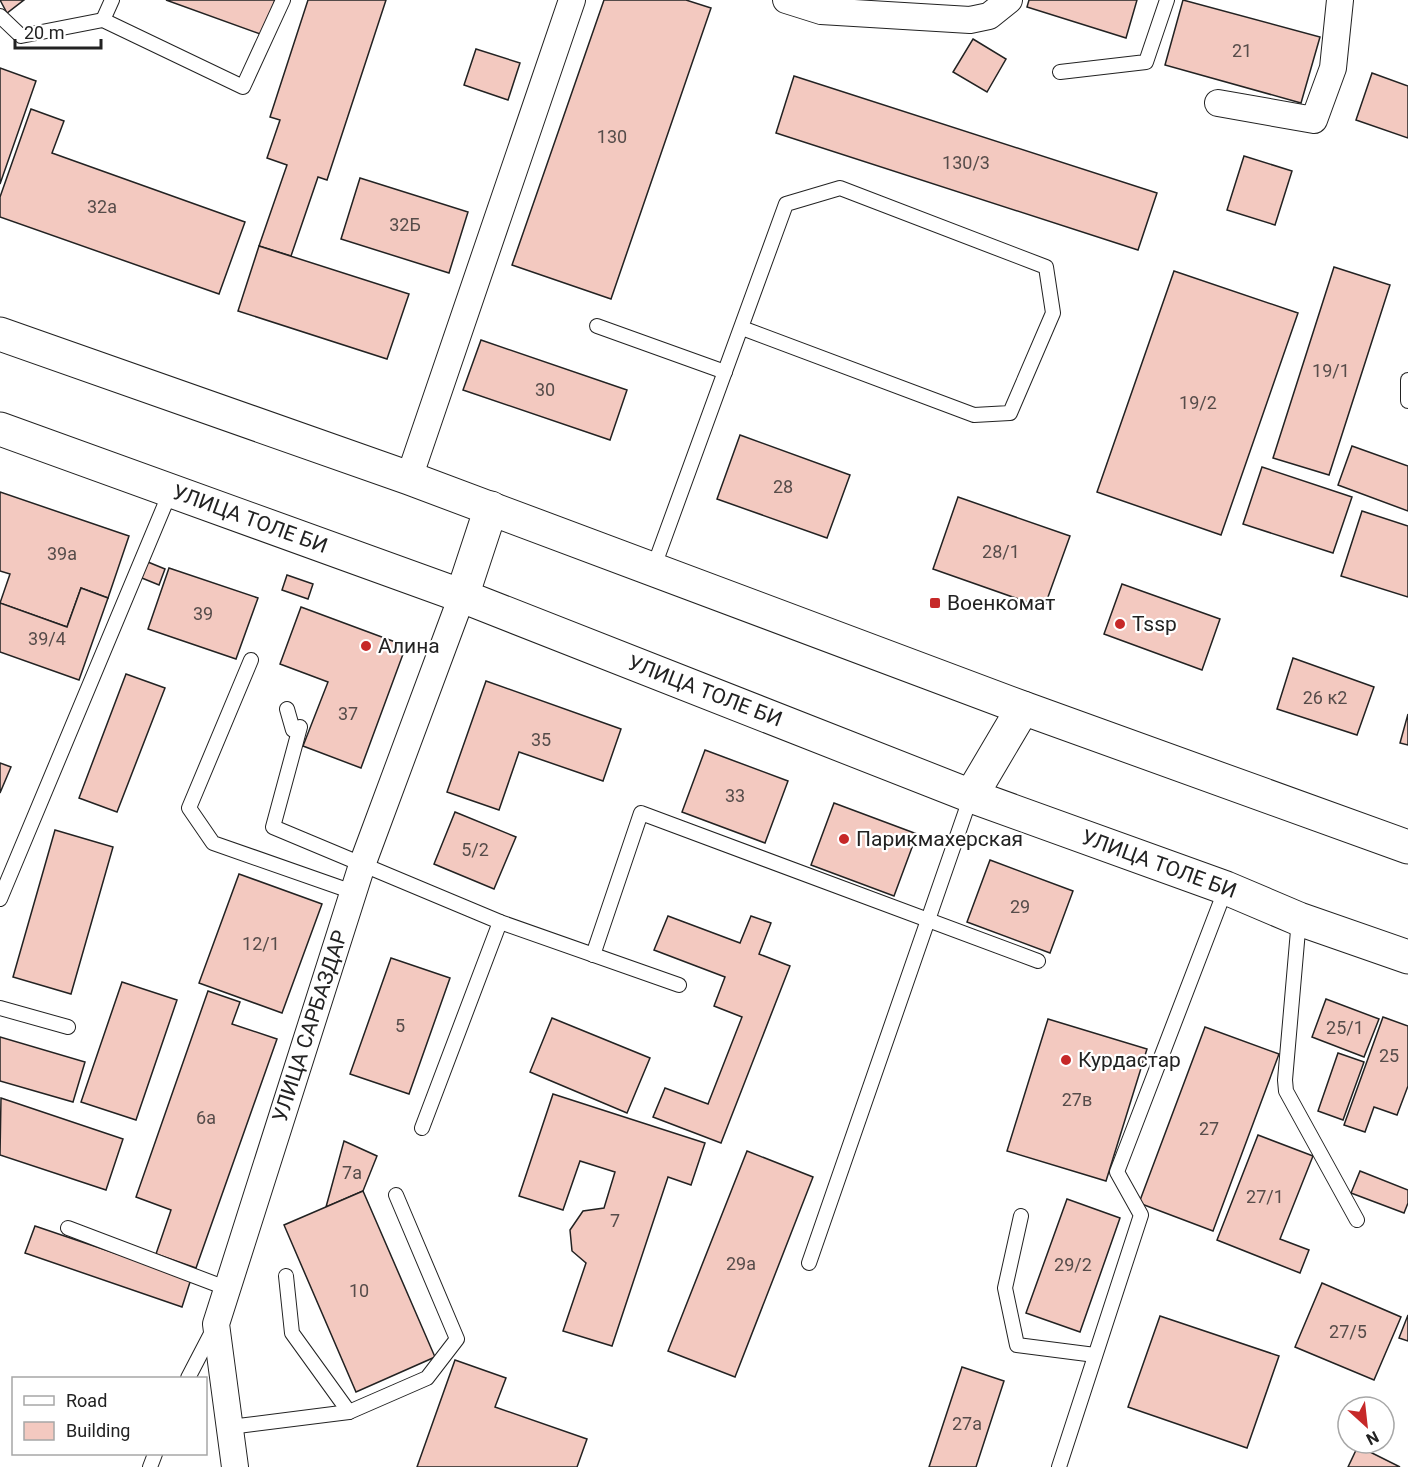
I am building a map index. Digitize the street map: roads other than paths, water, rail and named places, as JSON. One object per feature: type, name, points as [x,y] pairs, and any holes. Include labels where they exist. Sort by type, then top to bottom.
[{"type":"main road","points":[[0,334],[409,478],[1023,708],[1408,847]]},
{"type":"main road","name":"УЛИЦА ТОЛЕ БИ","points":[[0,429],[462,596],[971,796],[1226,888],[1299,919],[1408,957]]},
{"type":"main road","points":[[462,596],[491,508]]},
{"type":"main road","points":[[971,796],[1023,708]]},
{"type":"street","points":[[409,478],[572,0]]},
{"type":"street","points":[[786,0],[821,11],[970,20],[989,16],[1009,0]]},
{"type":"street","points":[[1218,103],[1314,120],[1333,68],[1340,0]]},
{"type":"street","name":"УЛИЦА САРБАЗДАР","points":[[235,1467],[216,1324],[362,865],[462,596]]},
{"type":"lane","points":[[103,20],[112,0]]},
{"type":"lane","points":[[0,16],[21,36],[103,20],[243,87],[283,0]]},
{"type":"lane","points":[[1060,72],[1146,62],[1167,0]]},
{"type":"lane","points":[[653,569],[786,204],[840,188],[1046,267],[1053,313],[1010,413],[974,415],[742,328]]},
{"type":"lane","points":[[597,326],[725,372]]},
{"type":"lane","points":[[1408,380],[1408,401]]},
{"type":"lane","points":[[0,899],[171,490]]},
{"type":"lane","points":[[251,660],[189,808],[213,843],[353,892]]},
{"type":"lane","points":[[287,709],[293,729],[300,727],[273,827],[500,922],[679,985]]},
{"type":"lane","points":[[809,1263],[971,796]]},
{"type":"lane","points":[[593,955],[641,813],[1038,961]]},
{"type":"lane","points":[[1059,1467],[1141,1215],[1117,1172],[1226,888]]},
{"type":"lane","points":[[1299,919],[1285,1080],[1286,1091],[1357,1220]]},
{"type":"lane","points":[[422,1128],[500,922]]},
{"type":"lane","points":[[0,1008],[68,1027]]},
{"type":"lane","points":[[230,1427],[349,1412],[427,1378],[457,1339],[396,1195]]},
{"type":"lane","points":[[1021,1216],[1005,1288],[1017,1345],[1095,1355]]},
{"type":"lane","points":[[68,1228],[226,1288]]},
{"type":"lane","points":[[286,1276],[292,1333],[349,1412]]},
{"type":"lane","points":[[189,1377],[216,1324]]},
{"type":"place","name":"Военкомат","points":[[935,603]]},
{"type":"place","name":"Tssp","points":[[1120,624]]},
{"type":"place","name":"Алина","points":[[366,646]]},
{"type":"place","name":"Парикмахерская","points":[[844,839]]},
{"type":"place","name":"Курдастар","points":[[1066,1060]]}]
